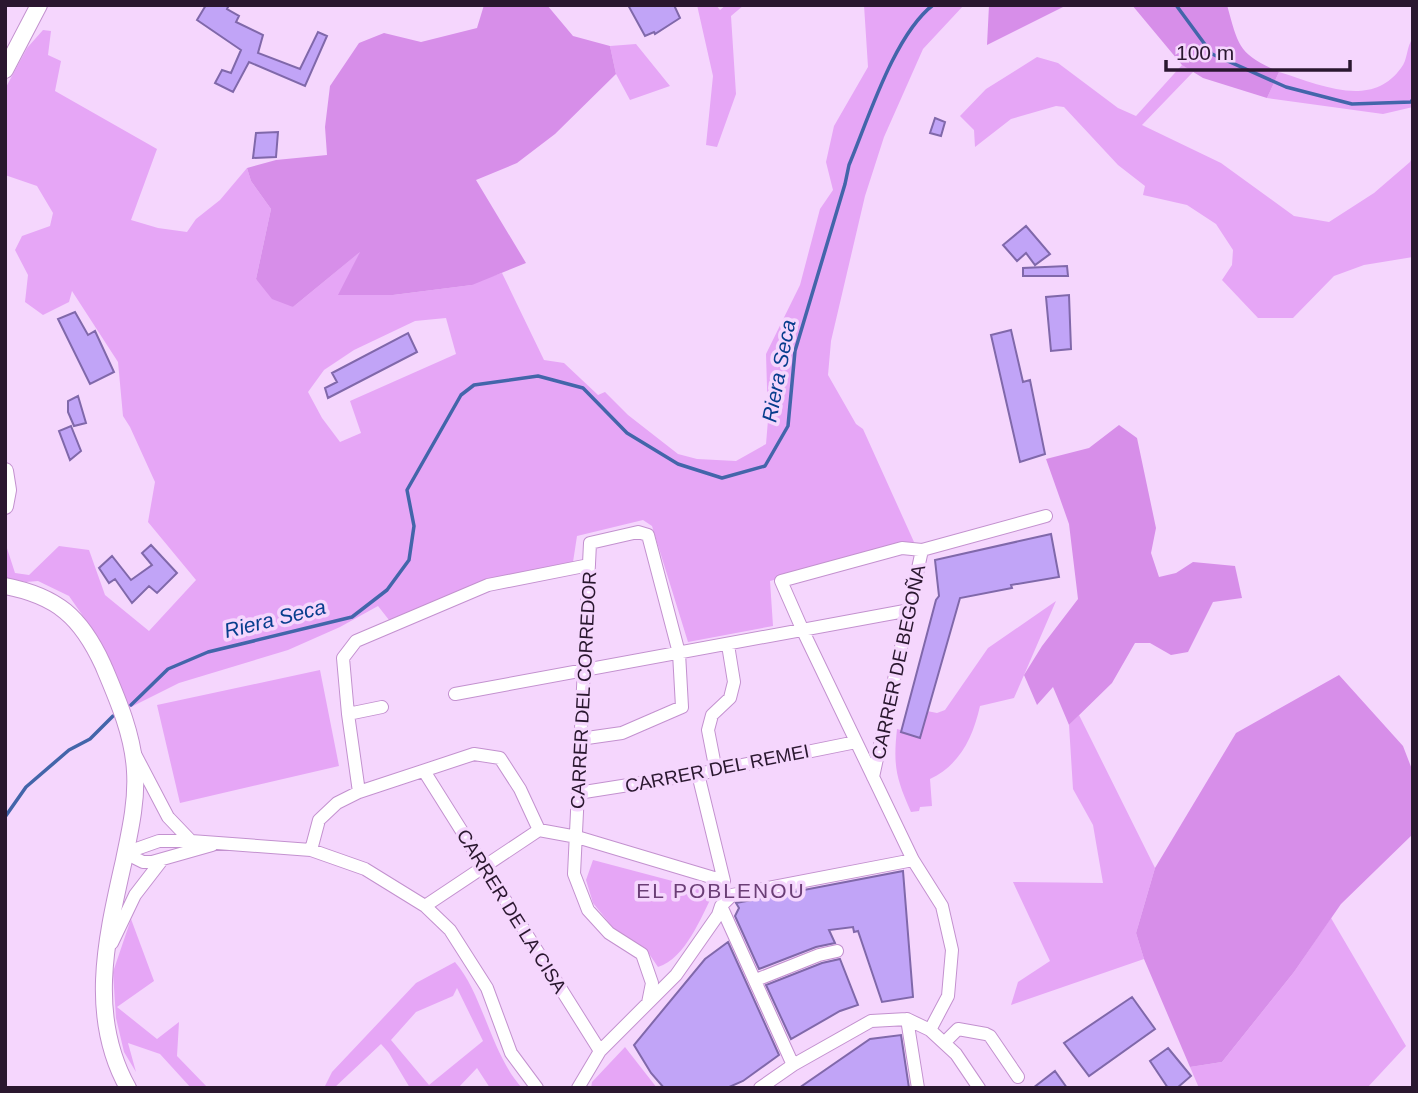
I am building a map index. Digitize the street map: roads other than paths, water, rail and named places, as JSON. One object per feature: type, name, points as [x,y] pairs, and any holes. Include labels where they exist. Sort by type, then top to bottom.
[{"type":"main road","points":[[5,70],[39,5]]},
{"type":"main road","points":[[5,471],[8,490],[5,506]]},
{"type":"main road","points":[[5,586],[50,600],[74,618],[87,633],[118,702],[133,751],[134,803],[104,964],[103,989],[106,1027],[113,1055],[128,1088]]},
{"type":"street","name":"CARRER DE BEGOÑA","points":[[930,1030],[948,996],[952,950],[942,906],[913,860],[781,582],[902,548],[922,550],[1046,516]]},
{"type":"street","name":"CARRER DEL CORREDOR","points":[[648,1003],[652,983],[642,954],[609,933],[588,910],[574,874],[590,543],[638,532],[648,535],[679,653]]},
{"type":"street","name":"CARRER DE BEGOÑA","points":[[873,777],[922,550]]},
{"type":"street","points":[[359,792],[343,657],[356,641],[488,585],[589,565]]},
{"type":"street","points":[[455,694],[910,610]]},
{"type":"street","points":[[716,771],[708,730],[712,715],[730,698],[734,682],[728,645]]},
{"type":"street","points":[[580,738],[622,733],[682,707],[679,653]]},
{"type":"street","points":[[348,714],[382,707]]},
{"type":"street","name":"CARRER DEL REMEI","points":[[578,793],[716,771],[856,742]]},
{"type":"street","points":[[133,751],[168,817],[191,841]]},
{"type":"street","points":[[312,850],[320,820],[337,803],[359,792],[474,754],[500,758],[520,789],[539,830]]},
{"type":"street","name":"CARRER DE LA CISA","points":[[424,771],[600,1051]]},
{"type":"street","points":[[425,906],[539,830],[577,837],[724,881],[698,774]]},
{"type":"street","points":[[125,853],[159,841],[191,841],[312,850],[365,869],[425,906],[450,930],[487,988],[512,1053],[537,1088]]},
{"type":"street","points":[[125,853],[143,862],[162,860],[217,844]]},
{"type":"street","points":[[104,964],[126,909],[162,860]]},
{"type":"street","points":[[578,1088],[600,1051],[676,975],[732,895],[913,860]]},
{"type":"street","points":[[722,906],[793,1065]]},
{"type":"street","points":[[756,980],[819,955],[838,951]]},
{"type":"street","points":[[907,1019],[918,1088]]},
{"type":"street","points":[[760,1088],[793,1065],[871,1021],[907,1019],[930,1030],[956,1054],[979,1088]]},
{"type":"street","points":[[944,1043],[958,1029],[986,1034],[1018,1077]]},
{"type":"waterway","name":"Riera Seca","points":[[131,705],[168,669],[208,652],[352,617],[387,590],[409,560],[414,526],[407,490],[461,395],[474,385],[538,376],[583,388],[627,433],[678,464],[722,478],[765,466],[788,426],[795,351],[849,165],[894,57],[906,36],[933,5]]},
{"type":"waterway","name":"Riera Seca","points":[[1176,5],[1212,54],[1286,87],[1352,104],[1411,102],[1413,99]]},
{"type":"waterway","points":[[5,817],[26,787],[69,750],[90,739],[113,716]]},
{"type":"district","name":"EL POBLENOU","points":[[721,891]]}]
